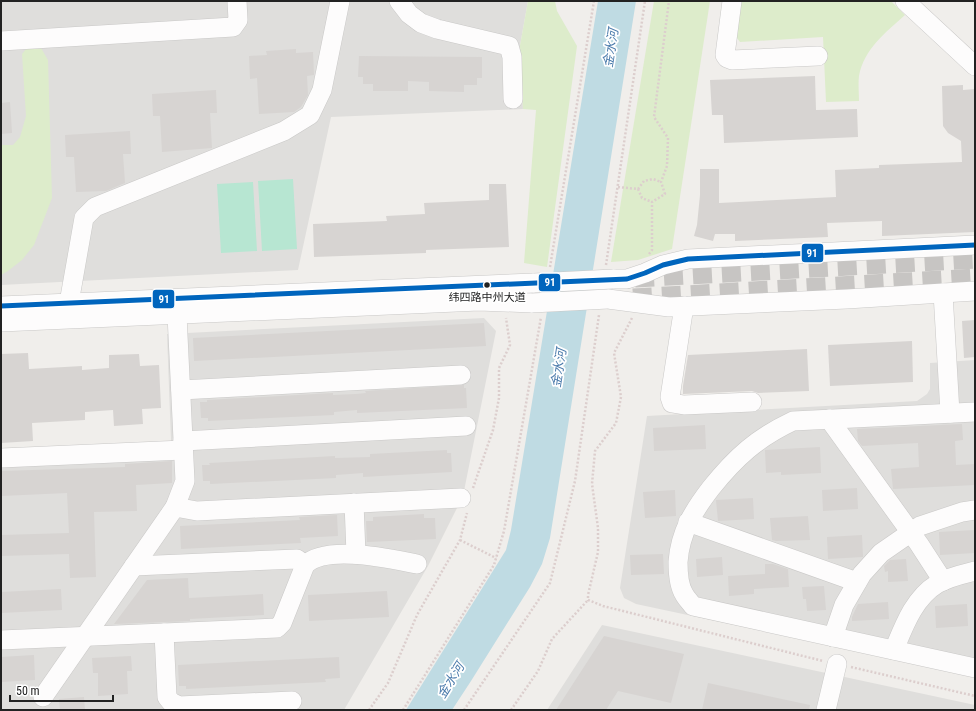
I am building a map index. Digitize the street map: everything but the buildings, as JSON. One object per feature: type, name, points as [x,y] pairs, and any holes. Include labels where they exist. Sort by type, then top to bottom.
[{"type":"street","points":[[1,41],[233,27],[238,20],[237,1]]},
{"type":"street","points":[[69,303],[84,218],[94,207],[284,131],[310,115],[322,90],[340,1]]},
{"type":"street","points":[[400,1],[409,14],[421,23],[437,29],[510,46],[512,57],[513,100]]},
{"type":"street","points":[[732,1],[724,55],[727,58],[732,60],[818,56]]},
{"type":"street","points":[[905,1],[975,66]]},
{"type":"street","points":[[1,306],[534,283],[609,276],[627,279],[664,265],[688,259],[975,245]]},
{"type":"street","points":[[1,322],[479,301],[537,309],[633,302],[669,307],[975,291]]},
{"type":"street","points":[[943,293],[950,413]]},
{"type":"street","points":[[684,306],[670,397],[672,403],[684,405],[752,402]]},
{"type":"street","points":[[43,697],[175,507],[185,481],[177,315]]},
{"type":"street","points":[[181,390],[461,375]]},
{"type":"street","points":[[975,412],[793,421],[775,430],[760,439],[728,467],[696,508],[682,537],[678,571],[683,594],[693,606],[975,668]]},
{"type":"street","points":[[829,419],[911,533],[943,581]]},
{"type":"street","points":[[1,458],[466,426]]},
{"type":"street","points":[[175,507],[197,511],[461,498]]},
{"type":"street","points":[[354,503],[356,554]]},
{"type":"street","points":[[833,637],[844,605],[857,582],[862,574],[881,553],[920,526],[962,512],[975,510]]},
{"type":"street","points":[[688,522],[857,582]]},
{"type":"street","points":[[1,640],[277,628],[282,623],[305,565],[309,560],[356,554],[417,564]]},
{"type":"street","points":[[134,566],[297,559],[305,565]]},
{"type":"street","points":[[894,650],[910,613],[926,593],[938,583],[957,575],[975,571]]},
{"type":"street","points":[[164,633],[167,697],[171,702],[179,706],[292,701]]},
{"type":"street","points":[[826,710],[837,664]]},
{"type":"path","points":[[550,270],[594,1]]},
{"type":"path","points":[[609,276],[618,187],[645,1]]},
{"type":"path","points":[[652,202],[665,194],[661,182],[667,166],[668,138],[654,117],[669,1]]},
{"type":"path","points":[[638,189],[644,181],[653,179],[661,182]]},
{"type":"path","points":[[618,187],[638,189]]},
{"type":"path","points":[[638,189],[642,198],[652,202]]},
{"type":"path","points":[[647,256],[652,250],[652,202]]},
{"type":"path","points":[[511,710],[538,671],[552,639],[588,600],[598,552],[598,528],[592,484],[595,451],[616,423],[621,397],[614,353],[632,320],[630,312],[633,302]]},
{"type":"path","points":[[464,710],[550,583],[575,481],[604,305]]},
{"type":"path","points":[[403,710],[494,565],[504,531],[537,309]]},
{"type":"path","points":[[460,540],[496,558]]},
{"type":"path","points":[[588,600],[611,608],[837,664],[975,696]]},
{"type":"shaded area","points":[[1,1],[528,1],[519,51],[523,109],[331,117],[298,270],[1,285]]},
{"type":"shaded area","points":[[484,318],[496,331],[463,496],[428,566],[344,710],[1,710],[1,449],[171,441],[167,334]]},
{"type":"shaded area","points":[[975,360],[975,676],[636,604],[624,598],[620,588],[647,416],[917,401],[927,394],[930,389],[930,363]]},
{"type":"shaded area","points":[[602,625],[975,705],[975,710],[547,710]]},
{"type":"green space","points":[[528,1],[555,1],[557,11],[577,46],[547,267],[524,263],[536,110],[523,109],[519,51]]},
{"type":"green space","points":[[654,1],[710,1],[672,249],[638,260],[611,262]]},
{"type":"green space","points":[[741,1],[891,1],[905,15],[877,42],[866,57],[859,76],[859,101],[826,102],[823,37],[740,42],[736,34]]},
{"type":"green space","points":[[41,48],[48,60],[52,198],[34,245],[22,260],[1,275],[1,145],[13,145],[20,137],[26,116],[22,54],[26,49]]},
{"type":"green space","points":[[293,179],[297,249],[262,251],[258,181]]},
{"type":"green space","points":[[253,182],[257,251],[221,253],[217,184]]},
{"type":"water","name":"金水河","points":[[598,1],[636,1],[550,538],[542,564],[530,587],[452,710],[406,710],[506,550],[511,530]]},
{"type":"tunnel","points":[[635,278],[975,259]]},
{"type":"tunnel","points":[[633,298],[975,278]]},
{"type":"transit line","name":"91","points":[[1,306],[627,279],[663,265],[688,259],[975,245]]},
{"type":"place","name":"纬四路中州大道","points":[[487,285]]}]
